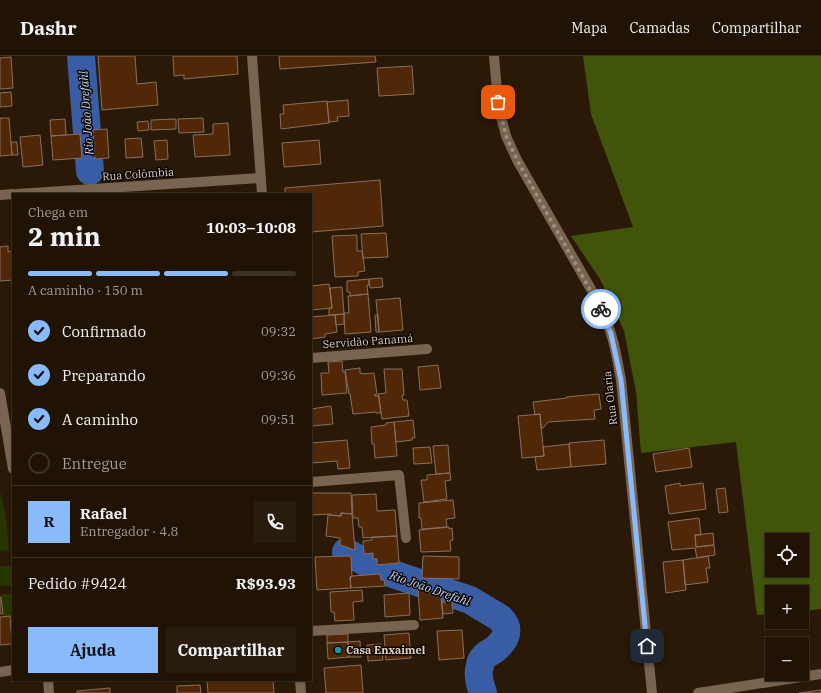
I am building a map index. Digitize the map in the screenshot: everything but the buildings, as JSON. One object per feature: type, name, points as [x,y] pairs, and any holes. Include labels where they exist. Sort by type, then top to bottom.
[{"type":"street","points":[[252,56],[262,193]]},
{"type":"street","name":"Rua Olaria","points":[[494,56],[500,113],[506,136],[517,160],[592,291],[611,334],[621,380],[652,693]]},
{"type":"street","name":"Rua Colômbia","points":[[32,193],[261,178]]},
{"type":"street","points":[[0,195],[12,194]]},
{"type":"street","name":"Servidão Panamá","points":[[312,358],[427,349]]},
{"type":"street","points":[[0,393],[12,463]]},
{"type":"street","points":[[312,482],[399,475],[406,538]]},
{"type":"street","points":[[312,631],[414,625]]},
{"type":"street","points":[[0,672],[12,670]]},
{"type":"street","points":[[698,693],[821,674]]},
{"type":"street","points":[[48,681],[49,693]]},
{"type":"street","points":[[300,681],[301,693]]},
{"type":"green space","points":[[583,56],[821,56],[821,609],[809,610],[809,585],[765,585],[765,614],[757,615],[736,442],[641,453],[636,392],[624,331],[600,279],[571,236],[633,227],[591,114]]},
{"type":"green space","points":[[0,494],[6,517],[9,550],[0,551]]},
{"type":"green space","points":[[12,565],[12,585],[0,586],[0,566]]},
{"type":"green space","points":[[1,594],[12,594],[12,616],[3,616]]},
{"type":"waterway","name":"Rio João Drefahl","points":[[81,56],[90,171]]},
{"type":"waterway","name":"Rio João Drefahl","points":[[346,552],[378,569],[470,600],[504,622],[506,627],[506,635],[504,639],[494,650],[487,654],[481,662],[479,676],[483,693]]},
{"type":"way so far","points":[[498,102],[506,136],[517,160],[601,309]]},
{"type":"place","name":"Casa Enxaimel","points":[[338,650]]},
{"type":"route","points":[[601,309],[611,334],[621,380],[647,646]]}]
